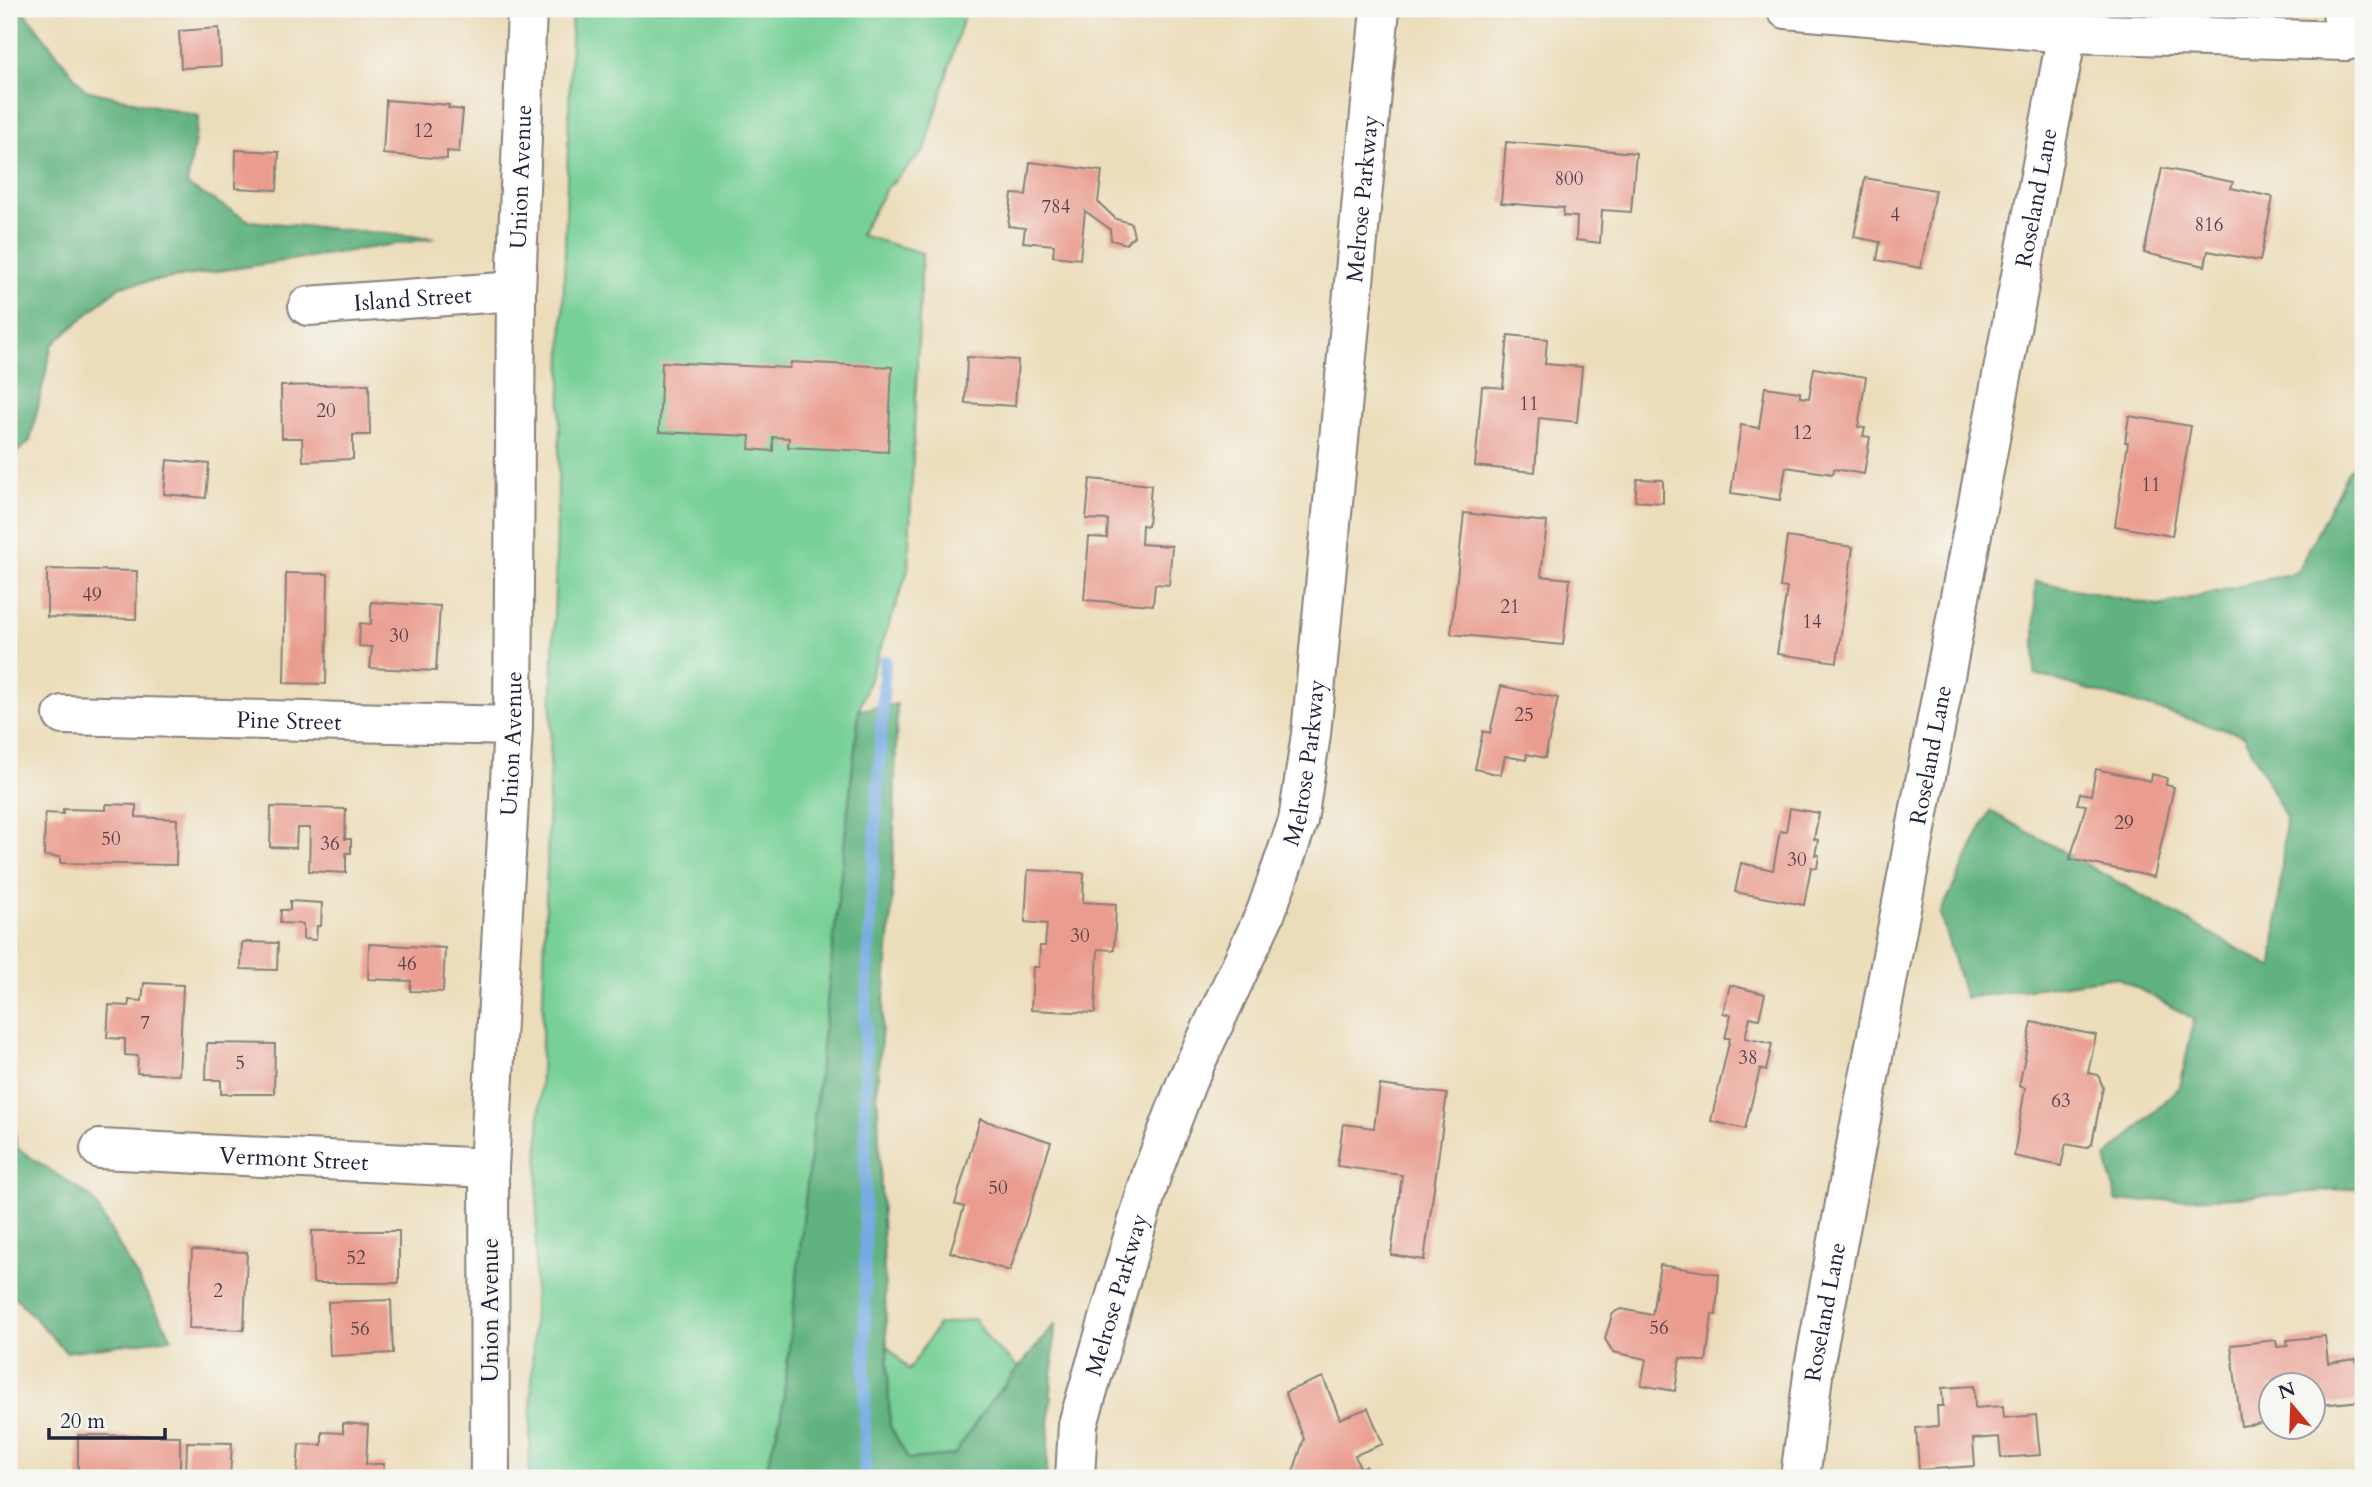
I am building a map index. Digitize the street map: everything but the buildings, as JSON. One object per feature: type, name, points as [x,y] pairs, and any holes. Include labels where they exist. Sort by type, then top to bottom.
[{"type":"street","name":"Union Avenue","points":[[490,1478],[489,1168],[513,726],[516,292],[527,9]]},
{"type":"street","name":"Melrose Parkway","points":[[1075,1478],[1078,1424],[1152,1173],[1187,1080],[1266,912],[1298,821],[1311,734],[1380,9]]},
{"type":"street","points":[[1786,9],[2067,33],[2350,29]]},
{"type":"street","name":"Roseland Lane","points":[[1800,1478],[1814,1367],[2067,33]]},
{"type":"street","name":"Island Street","points":[[308,306],[516,292]]},
{"type":"street","name":"Pine Street","points":[[63,715],[513,726]]},
{"type":"street","name":"Vermont Street","points":[[100,1149],[489,1168]]},
{"type":"green space","points":[[9,9],[22,9],[85,90],[199,116],[187,185],[250,221],[435,238],[120,286],[52,345],[30,441],[9,459]]},
{"type":"green space","points":[[572,9],[966,9],[925,150],[886,189],[860,235],[922,253],[908,570],[859,710],[782,1412],[764,1478],[529,1478]]},
{"type":"green space","points":[[2363,458],[2363,1187],[2281,1195],[2117,1202],[2106,1158],[2180,1087],[2194,1019],[2117,977],[1965,998],[1940,914],[1990,811],[2273,968],[2286,818],[2244,735],[2035,674],[2035,581],[2158,606],[2297,572],[2349,470]]},
{"type":"green space","points":[[897,704],[892,903],[877,1087],[890,1426],[908,1459],[954,1455],[987,1406],[1055,1324],[1046,1478],[764,1478],[782,1412],[859,710]]},
{"type":"green space","points":[[9,1099],[17,1148],[92,1198],[172,1338],[66,1352],[9,1290]]},
{"type":"green space","points":[[974,1319],[993,1345],[1019,1368],[987,1406],[954,1455],[908,1459],[890,1426],[887,1346],[909,1370],[938,1325]]},
{"type":"waterway","points":[[865,1478],[865,1020],[885,661]]}]
